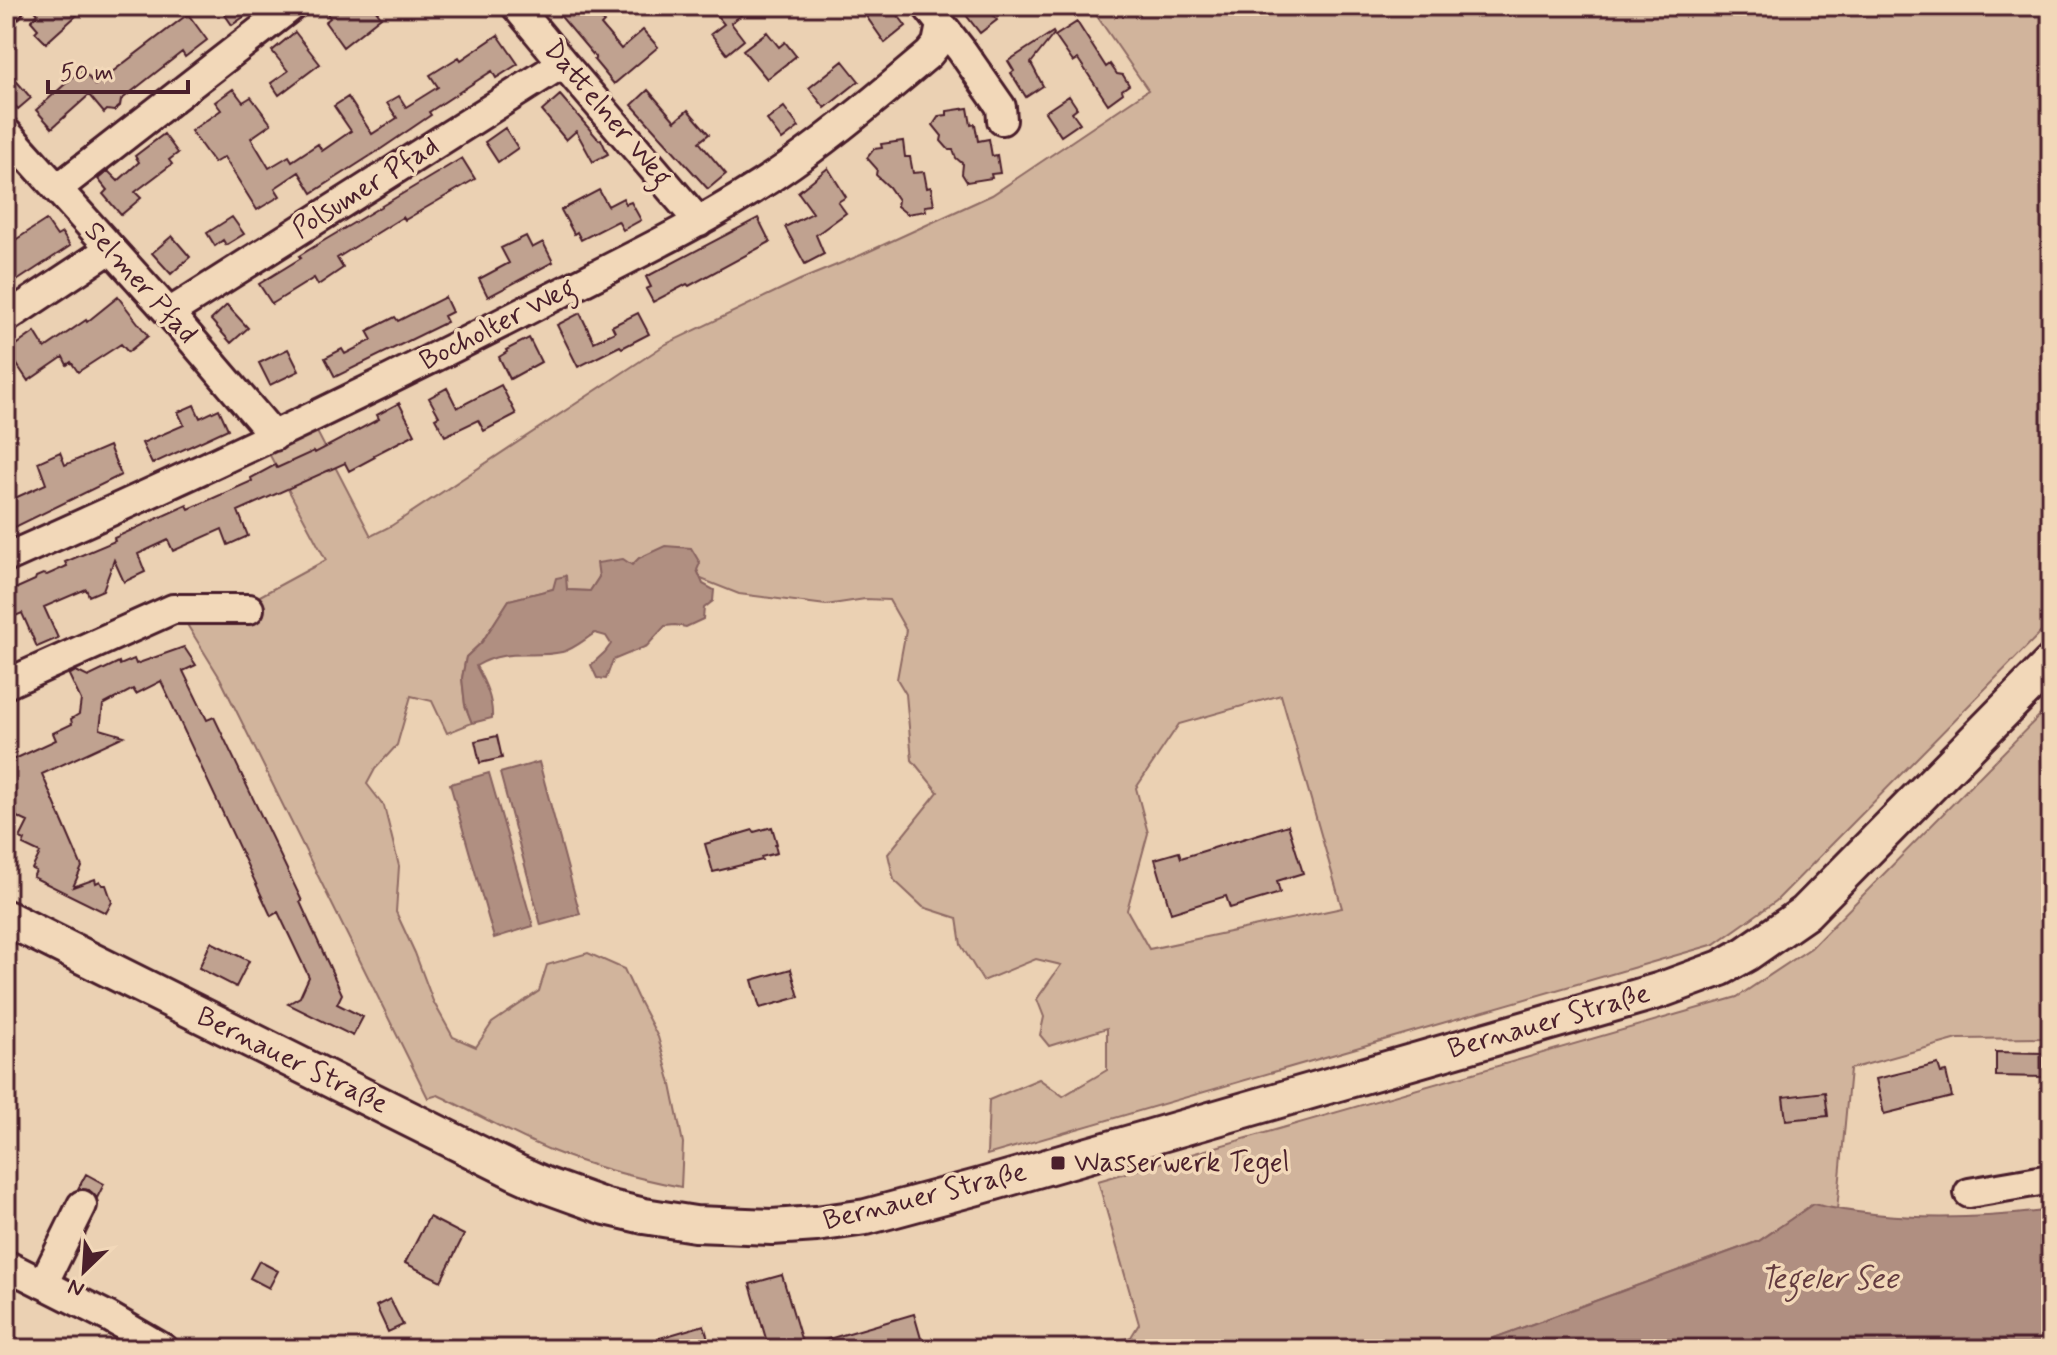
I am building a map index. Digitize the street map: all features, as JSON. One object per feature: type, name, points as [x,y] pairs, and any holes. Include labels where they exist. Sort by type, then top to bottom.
[{"type":"main road","name":"Bernauer Straße","points":[[6,918],[516,1172],[578,1198],[644,1216],[709,1225],[772,1227],[840,1222],[981,1186],[1504,1036],[1661,990],[1721,968],[1770,939],[1805,913],[2051,663]]},
{"type":"street","points":[[57,189],[292,6]]},
{"type":"street","name":"Dattelner Weg","points":[[516,6],[699,222]]},
{"type":"street","points":[[934,15],[1001,107],[1002,120]]},
{"type":"street","name":"Bocholter Weg","points":[[6,558],[274,436],[699,222],[789,165],[929,54],[937,44],[934,15]]},
{"type":"street","name":"Polsumer Pfad","points":[[169,313],[563,63]]},
{"type":"street","name":"Selmer Pfad","points":[[6,132],[169,313],[274,436]]},
{"type":"street","points":[[6,318],[110,249]]},
{"type":"street","points":[[6,684],[173,609],[249,609]]},
{"type":"street","points":[[1969,1193],[2051,1179]]},
{"type":"street","points":[[43,1284],[82,1205]]},
{"type":"street","points":[[6,1265],[109,1317],[164,1349]]},
{"type":"shaded area","points":[[1090,6],[2051,6],[2051,622],[1776,901],[1715,944],[987,1155],[989,1100],[1039,1079],[1063,1096],[1107,1070],[1107,1028],[1049,1046],[1040,1035],[1044,1017],[1037,999],[1061,965],[1036,959],[983,981],[961,945],[957,918],[923,907],[894,880],[888,854],[938,792],[912,760],[906,694],[897,679],[906,630],[889,600],[865,599],[826,605],[739,594],[701,579],[697,570],[639,558],[632,566],[599,577],[590,591],[567,590],[565,576],[553,589],[509,600],[482,642],[466,657],[462,678],[465,705],[472,723],[447,733],[432,701],[411,696],[397,745],[375,769],[367,784],[384,806],[399,866],[396,912],[433,1001],[453,1037],[476,1047],[492,1023],[539,991],[547,965],[588,953],[624,969],[658,1037],[670,1080],[683,1143],[681,1187],[614,1172],[566,1156],[438,1095],[428,1098],[220,678],[183,618],[249,602],[326,560],[266,448],[314,426],[371,536],[391,526],[666,344],[800,280],[992,195],[1148,90]],"holes":[[[1281,695],[1342,908],[1149,949],[1127,910],[1148,833],[1136,788],[1179,724]]]},
{"type":"shaded area","points":[[2051,704],[2051,1038],[1958,1039],[1850,1069],[1837,1210],[1813,1204],[1759,1241],[1464,1349],[1094,1349],[1131,1337],[1139,1324],[1098,1181],[1737,997],[1811,948]]},
{"type":"water","points":[[665,546],[691,548],[700,563],[697,570],[703,584],[714,590],[713,601],[704,608],[703,619],[686,627],[665,626],[647,646],[613,660],[606,679],[597,678],[591,665],[611,644],[606,636],[595,633],[562,652],[509,655],[488,660],[476,666],[490,698],[492,718],[472,723],[465,705],[462,678],[466,657],[482,642],[509,600],[553,589],[556,578],[566,576],[567,590],[590,591],[599,577],[597,563],[623,559],[632,565],[639,558]]},
{"type":"water","points":[[539,762],[580,914],[541,925],[500,773]]},
{"type":"water","points":[[489,773],[533,926],[494,938],[450,784]]},
{"type":"water","name":"Tegeler See","points":[[1813,1204],[1872,1214],[1932,1218],[2051,1210],[2051,1349],[1464,1349],[1759,1241]]},
{"type":"building","points":[[31,6],[87,6],[46,43],[35,32],[38,29],[31,21],[38,14]]},
{"type":"building","points":[[219,6],[259,6],[232,25]]},
{"type":"building","points":[[334,6],[373,6],[381,17],[343,47],[325,22],[330,18],[326,12]]},
{"type":"building","points":[[552,6],[590,6],[621,49],[643,30],[658,47],[614,84]]},
{"type":"building","points":[[709,6],[753,6],[731,23],[744,40],[727,54],[711,34],[724,24]]},
{"type":"building","points":[[859,6],[891,6],[906,26],[885,43]]},
{"type":"building","points":[[959,6],[987,6],[997,20],[980,33]]},
{"type":"building","points":[[188,14],[207,40],[185,57],[182,52],[121,100],[114,111],[104,113],[89,95],[52,128],[36,110],[82,69],[95,85]]},
{"type":"building","points":[[1077,22],[1106,67],[1110,64],[1129,85],[1108,104],[1078,59],[1073,62],[1055,36]]},
{"type":"building","points":[[295,32],[320,64],[279,95],[271,83],[288,71],[272,51]]},
{"type":"building","points":[[767,32],[779,47],[785,42],[796,56],[767,79],[743,50]]},
{"type":"building","points":[[1053,32],[1031,63],[1043,86],[1026,97],[1011,73],[1014,71],[1008,61]]},
{"type":"building","points":[[498,35],[518,64],[496,78],[492,71],[312,193],[299,172],[275,188],[280,196],[257,210],[224,157],[214,163],[191,131],[221,110],[215,102],[233,89],[243,102],[251,97],[271,124],[251,138],[269,168],[289,156],[292,161],[318,144],[322,151],[351,131],[334,106],[348,97],[372,134],[397,118],[387,103],[399,96],[406,107],[438,87],[430,75],[459,57],[461,60]]},
{"type":"building","points":[[843,61],[859,81],[825,108],[809,88]]},
{"type":"building","points":[[6,69],[31,98],[18,109],[6,94]]},
{"type":"building","points":[[648,90],[675,121],[688,110],[709,134],[699,142],[726,174],[708,189],[632,105]]},
{"type":"building","points":[[560,95],[601,139],[608,154],[593,162],[576,131],[566,140],[542,111]]},
{"type":"building","points":[[1069,96],[1077,108],[1072,112],[1080,123],[1061,136],[1045,112]]},
{"type":"building","points":[[784,107],[799,127],[782,140],[767,120]]},
{"type":"building","points":[[968,108],[978,141],[989,139],[992,156],[997,155],[1000,173],[991,174],[992,178],[967,182],[962,174],[963,164],[953,150],[941,141],[942,136],[933,125],[939,116],[947,115],[947,111]]},
{"type":"building","points":[[505,128],[518,148],[498,162],[485,142]]},
{"type":"building","points":[[164,134],[178,153],[169,160],[172,164],[135,192],[141,198],[121,215],[103,194],[107,190],[98,179],[108,171],[118,181],[139,162],[135,156]]},
{"type":"building","points":[[903,141],[905,157],[910,157],[913,173],[924,172],[927,188],[931,187],[934,205],[925,206],[926,211],[907,214],[897,206],[898,200],[876,175],[877,169],[867,158],[874,149],[882,148],[881,144]]},
{"type":"building","points":[[462,158],[475,179],[405,220],[403,217],[337,258],[343,268],[318,285],[314,278],[272,304],[259,284],[301,258],[299,256]]},
{"type":"building","points":[[828,168],[846,197],[838,202],[846,213],[816,235],[824,254],[805,264],[785,227],[813,213],[798,192]]},
{"type":"building","points":[[599,190],[608,206],[623,198],[626,204],[631,202],[641,220],[623,230],[618,221],[581,240],[577,232],[574,234],[561,210]]},
{"type":"building","points":[[232,217],[244,234],[226,245],[223,240],[215,246],[207,233]]},
{"type":"building","points":[[758,218],[770,242],[653,302],[646,289],[651,287],[646,277]]},
{"type":"building","points":[[46,220],[57,236],[62,233],[70,246],[6,288],[6,246]]},
{"type":"building","points":[[172,236],[190,257],[171,274],[152,253]]},
{"type":"building","points":[[526,236],[532,248],[543,242],[553,262],[488,297],[479,279],[509,263],[501,248]]},
{"type":"building","points":[[118,297],[148,336],[128,352],[121,344],[78,372],[71,362],[67,365],[63,357],[28,381],[8,351],[35,332],[45,348],[87,322]]},
{"type":"building","points":[[445,297],[452,312],[444,316],[447,322],[335,377],[325,358],[342,349],[345,354],[372,340],[367,331],[395,317],[398,321]]},
{"type":"building","points":[[227,305],[248,328],[231,343],[211,320]]},
{"type":"building","points":[[580,313],[594,342],[615,332],[612,326],[638,313],[649,334],[578,367],[557,325]]},
{"type":"building","points":[[529,338],[541,362],[510,379],[499,357]]},
{"type":"building","points":[[288,349],[299,371],[270,385],[259,363]]},
{"type":"building","points":[[501,385],[516,414],[484,431],[478,420],[445,436],[429,398],[447,388],[457,408]]},
{"type":"building","points":[[399,403],[415,434],[349,471],[345,463],[238,511],[248,536],[228,545],[222,529],[173,551],[168,540],[138,554],[145,572],[124,582],[114,560],[103,590],[89,596],[86,589],[44,607],[58,638],[37,647],[22,613],[6,620],[6,593],[36,577],[67,566],[65,562],[115,541],[114,538],[187,505],[189,509],[252,481],[251,478],[275,465],[277,468],[315,453],[379,419],[377,415]]},
{"type":"building","points":[[194,405],[200,418],[219,409],[228,429],[152,464],[142,443],[184,425],[178,412]]},
{"type":"building","points":[[109,446],[121,475],[11,529],[6,518],[6,502],[46,484],[38,462],[60,452],[65,465]]},
{"type":"building","points":[[184,647],[196,665],[183,671],[207,720],[214,717],[302,901],[342,994],[337,1004],[363,1017],[353,1036],[288,1004],[300,997],[309,977],[278,912],[271,916],[161,681],[136,694],[133,689],[103,705],[100,729],[124,736],[42,774],[82,867],[73,887],[95,879],[96,883],[100,881],[106,885],[112,902],[106,913],[33,877],[36,871],[32,869],[40,853],[23,845],[25,840],[20,838],[28,822],[6,812],[6,804],[14,790],[6,786],[6,763],[56,740],[53,733],[72,724],[71,719],[79,714],[81,700],[69,675],[76,671],[88,677],[119,662],[120,665],[134,659],[136,664]]},
{"type":"building","points":[[497,736],[502,758],[480,763],[475,741]]},
{"type":"building","points":[[1288,825],[1303,873],[1277,881],[1280,893],[1230,908],[1226,896],[1171,913],[1155,859],[1179,852],[1181,858]]},
{"type":"building","points":[[772,827],[777,853],[761,857],[762,860],[713,872],[705,844]]},
{"type":"building","points":[[211,942],[249,961],[236,987],[199,968]]},
{"type":"building","points":[[791,969],[799,997],[760,1008],[752,980]]},
{"type":"building","points":[[1996,1052],[2043,1053],[2043,1077],[1996,1076]]},
{"type":"building","points":[[1938,1064],[1941,1073],[1946,1072],[1952,1097],[1884,1114],[1876,1079]]},
{"type":"building","points":[[1825,1092],[1828,1116],[1786,1120],[1783,1097]]},
{"type":"building","points":[[86,1174],[104,1184],[97,1198],[89,1190],[78,1189]]},
{"type":"building","points":[[429,1217],[464,1235],[441,1281],[405,1263]]},
{"type":"building","points":[[259,1261],[278,1271],[269,1288],[250,1278]]},
{"type":"building","points":[[782,1275],[804,1349],[769,1349],[750,1284]]},
{"type":"building","points":[[390,1299],[403,1325],[388,1332],[376,1306]]},
{"type":"building","points":[[914,1314],[924,1349],[808,1349],[808,1345]]},
{"type":"building","points":[[704,1325],[711,1349],[637,1349],[636,1345]]},
{"type":"place","name":"Wasserwerk Tegel","points":[[1058,1163]]}]
